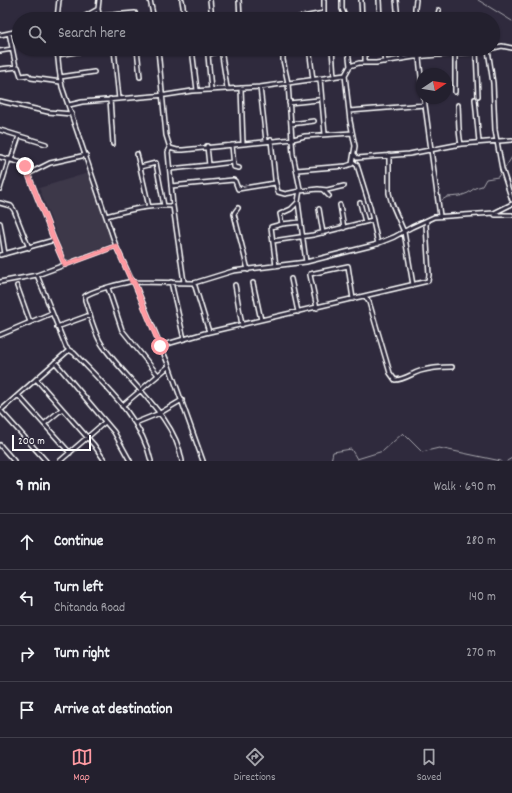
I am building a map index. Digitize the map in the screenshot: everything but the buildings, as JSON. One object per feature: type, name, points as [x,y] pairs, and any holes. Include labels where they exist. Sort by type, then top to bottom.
[{"type":"street","points":[[57,12],[59,0]]},
{"type":"street","points":[[99,0],[99,12]]},
{"type":"street","points":[[150,0],[153,12]]},
{"type":"street","points":[[182,0],[184,12]]},
{"type":"street","points":[[210,0],[211,12]]},
{"type":"street","points":[[239,0],[240,12]]},
{"type":"street","points":[[324,0],[324,12]]},
{"type":"street","points":[[342,0],[343,12]]},
{"type":"street","points":[[361,0],[362,12]]},
{"type":"street","points":[[379,0],[380,12]]},
{"type":"street","points":[[396,0],[397,12]]},
{"type":"street","points":[[415,12],[416,0]]},
{"type":"street","points":[[93,12],[98,9]]},
{"type":"street","points":[[0,35],[12,32]]},
{"type":"street","points":[[0,51],[12,49],[9,33]]},
{"type":"street","points":[[500,47],[512,48]]},
{"type":"street","points":[[14,56],[16,67],[19,67],[21,76],[28,75],[31,78],[61,82]]},
{"type":"street","points":[[57,56],[61,82],[116,246],[169,366],[203,461]]},
{"type":"street","points":[[115,56],[119,99]]},
{"type":"street","points":[[138,56],[140,77]]},
{"type":"street","points":[[159,56],[166,135],[170,148],[168,152],[173,206],[184,282]]},
{"type":"street","points":[[193,56],[197,90]]},
{"type":"street","points":[[208,56],[211,90]]},
{"type":"street","points":[[222,56],[227,88]]},
{"type":"street","points":[[283,56],[288,83],[294,154],[300,191],[298,202],[300,222],[306,262]]},
{"type":"street","points":[[310,56],[313,80]]},
{"type":"street","points":[[332,56],[334,77]]},
{"type":"street","points":[[297,170],[346,166],[351,165],[353,162],[355,146],[345,75],[350,66],[349,56]]},
{"type":"street","points":[[365,56],[365,63]]},
{"type":"street","points":[[384,56],[385,62]]},
{"type":"street","points":[[350,66],[419,56],[420,68]]},
{"type":"street","points":[[455,56],[455,92]]},
{"type":"street","points":[[476,56],[479,142]]},
{"type":"street","points":[[491,56],[494,123],[502,169],[512,198]]},
{"type":"street","points":[[0,69],[16,67]]},
{"type":"street","points":[[60,77],[94,72]]},
{"type":"street","points":[[69,105],[197,90],[260,87],[345,75]]},
{"type":"street","points":[[320,79],[325,134]]},
{"type":"street","points":[[260,87],[266,141]]},
{"type":"street","points":[[241,88],[242,144]]},
{"type":"street","points":[[110,99],[113,144]]},
{"type":"street","points":[[289,103],[318,100]]},
{"type":"street","points":[[0,101],[48,112],[72,114]]},
{"type":"street","points":[[349,111],[425,104],[440,216]]},
{"type":"street","points":[[458,105],[460,128],[459,137],[461,144]]},
{"type":"street","points":[[291,124],[314,121]]},
{"type":"street","points":[[0,130],[46,144]]},
{"type":"street","points":[[170,148],[177,150],[293,139],[325,134],[352,133]]},
{"type":"street","points":[[0,189],[19,136]]},
{"type":"street","points":[[271,140],[278,192],[283,194],[318,189],[324,190],[344,186]]},
{"type":"street","points":[[354,154],[357,158],[409,154],[461,144],[512,140]]},
{"type":"street","points":[[232,145],[233,162],[235,168],[239,168]]},
{"type":"street","points":[[207,146],[209,165]]},
{"type":"street","points":[[28,174],[50,163],[86,154]]},
{"type":"street","points":[[137,154],[149,207]]},
{"type":"street","points":[[389,155],[389,193],[404,232],[413,285]]},
{"type":"street","points":[[0,157],[10,159],[25,166],[65,265]]},
{"type":"street","points":[[170,170],[233,162]]},
{"type":"street","points":[[353,162],[357,165],[370,207],[378,244]]},
{"type":"street","points":[[140,167],[156,163],[164,206]]},
{"type":"street","points":[[171,186],[233,180],[235,181],[238,189],[276,183]]},
{"type":"street","points":[[324,190],[329,196]]},
{"type":"street","points":[[282,224],[280,214],[291,209],[298,202]]},
{"type":"street","points":[[0,203],[11,206],[14,210],[29,248]]},
{"type":"street","points":[[360,203],[365,222]]},
{"type":"street","points":[[182,461],[181,453],[170,428],[160,413],[121,370],[101,344],[84,300],[85,296],[103,288],[133,282],[194,283],[233,271],[306,262],[378,244],[422,222],[440,216],[494,213],[512,204]]},
{"type":"street","points":[[340,205],[344,228]]},
{"type":"street","points":[[106,216],[149,207],[173,206]]},
{"type":"street","points":[[238,208],[234,214],[248,270]]},
{"type":"street","points":[[319,209],[324,233]]},
{"type":"street","points":[[494,213],[495,215],[512,215]]},
{"type":"street","points":[[273,240],[324,233],[373,220]]},
{"type":"street","points":[[160,346],[209,332],[428,281],[426,225],[428,221]]},
{"type":"street","points":[[276,266],[271,227],[300,222]]},
{"type":"street","points":[[0,223],[5,254]]},
{"type":"street","points":[[0,255],[54,240]]},
{"type":"street","points":[[0,282],[37,275],[116,246]]},
{"type":"street","points":[[317,308],[310,274],[348,266],[353,299]]},
{"type":"street","points":[[37,275],[57,327],[68,350],[74,353],[122,406],[148,446],[151,461]]},
{"type":"street","points":[[291,279],[298,312]]},
{"type":"street","points":[[171,282],[184,339]]},
{"type":"street","points":[[194,283],[209,332]]},
{"type":"street","points":[[253,283],[261,320]]},
{"type":"street","points":[[235,285],[242,325]]},
{"type":"street","points":[[18,286],[30,322]]},
{"type":"street","points":[[108,288],[122,330],[158,376]]},
{"type":"street","points":[[365,296],[390,373],[395,380],[430,369],[452,367]]},
{"type":"street","points":[[0,335],[52,313]]},
{"type":"street","points":[[57,327],[90,315]]},
{"type":"street","points":[[1,410],[68,350]]},
{"type":"street","points":[[55,362],[117,437],[130,461]]},
{"type":"street","points":[[122,406],[169,366]]},
{"type":"street","points":[[36,380],[100,453],[105,461]]},
{"type":"street","points":[[18,395],[70,453]]},
{"type":"street","points":[[135,424],[160,413],[182,400]]},
{"type":"street","points":[[0,404],[1,410],[46,461]]},
{"type":"street","points":[[44,424],[62,409]]},
{"type":"street","points":[[60,461],[104,422]]},
{"type":"street","points":[[0,445],[14,461]]},
{"type":"shaded area","points":[[88,173],[113,243],[66,261],[39,188]]},
{"type":"waterway","points":[[478,0],[497,12]]},
{"type":"waterway","points":[[500,14],[512,21]]},
{"type":"waterway","points":[[505,168],[512,157]]},
{"type":"waterway","points":[[442,200],[447,197],[460,196],[468,193],[475,188],[482,186],[486,179],[498,177],[501,172]]},
{"type":"waterway","points":[[331,461],[333,452],[351,449],[357,459],[383,451],[403,433],[422,452],[439,448],[501,461]]},
{"type":"waterway","points":[[507,461],[512,458]]},
{"type":"route","points":[[25,166],[35,194],[65,265],[116,246],[132,282],[134,282],[160,346]]}]
